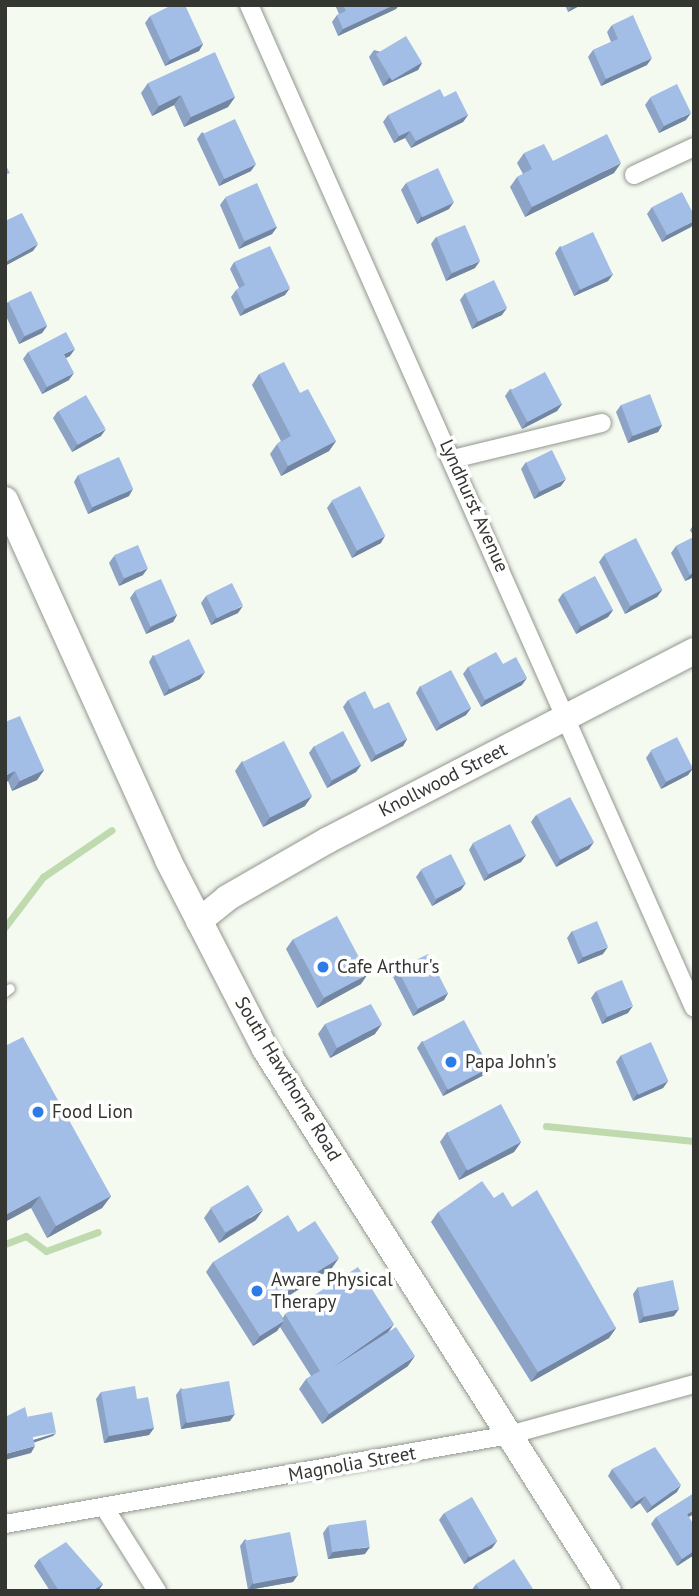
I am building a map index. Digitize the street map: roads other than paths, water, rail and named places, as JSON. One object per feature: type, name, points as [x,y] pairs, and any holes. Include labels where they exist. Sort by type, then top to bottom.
[{"type":"main road","name":"South Hawthorne Road","points":[[5,500],[200,921],[265,1049],[608,1591]]},
{"type":"main road","name":"Knollwood Street","points":[[200,921],[227,898],[328,840],[694,651]]},
{"type":"street","name":"Lyndhurst Avenue","points":[[249,5],[568,716],[694,1008]]},
{"type":"street","points":[[634,175],[694,147]]},
{"type":"street","points":[[453,459],[602,423]]},
{"type":"street","name":"Magnolia Street","points":[[5,1524],[106,1510],[509,1435],[694,1384]]},
{"type":"street","points":[[106,1510],[157,1591]]},
{"type":"waterway","points":[[5,927],[43,877],[112,830]]},
{"type":"waterway","points":[[546,1126],[694,1141]]},
{"type":"waterway","points":[[5,1244],[26,1236],[46,1251],[98,1232]]},
{"type":"place","name":"Cafe Arthur's","points":[[323,967]]},
{"type":"place","name":"Papa John's","points":[[451,1062]]},
{"type":"place","name":"Food Lion","points":[[38,1112]]},
{"type":"place","name":"Aware Physical Therapy","points":[[257,1291]]}]
